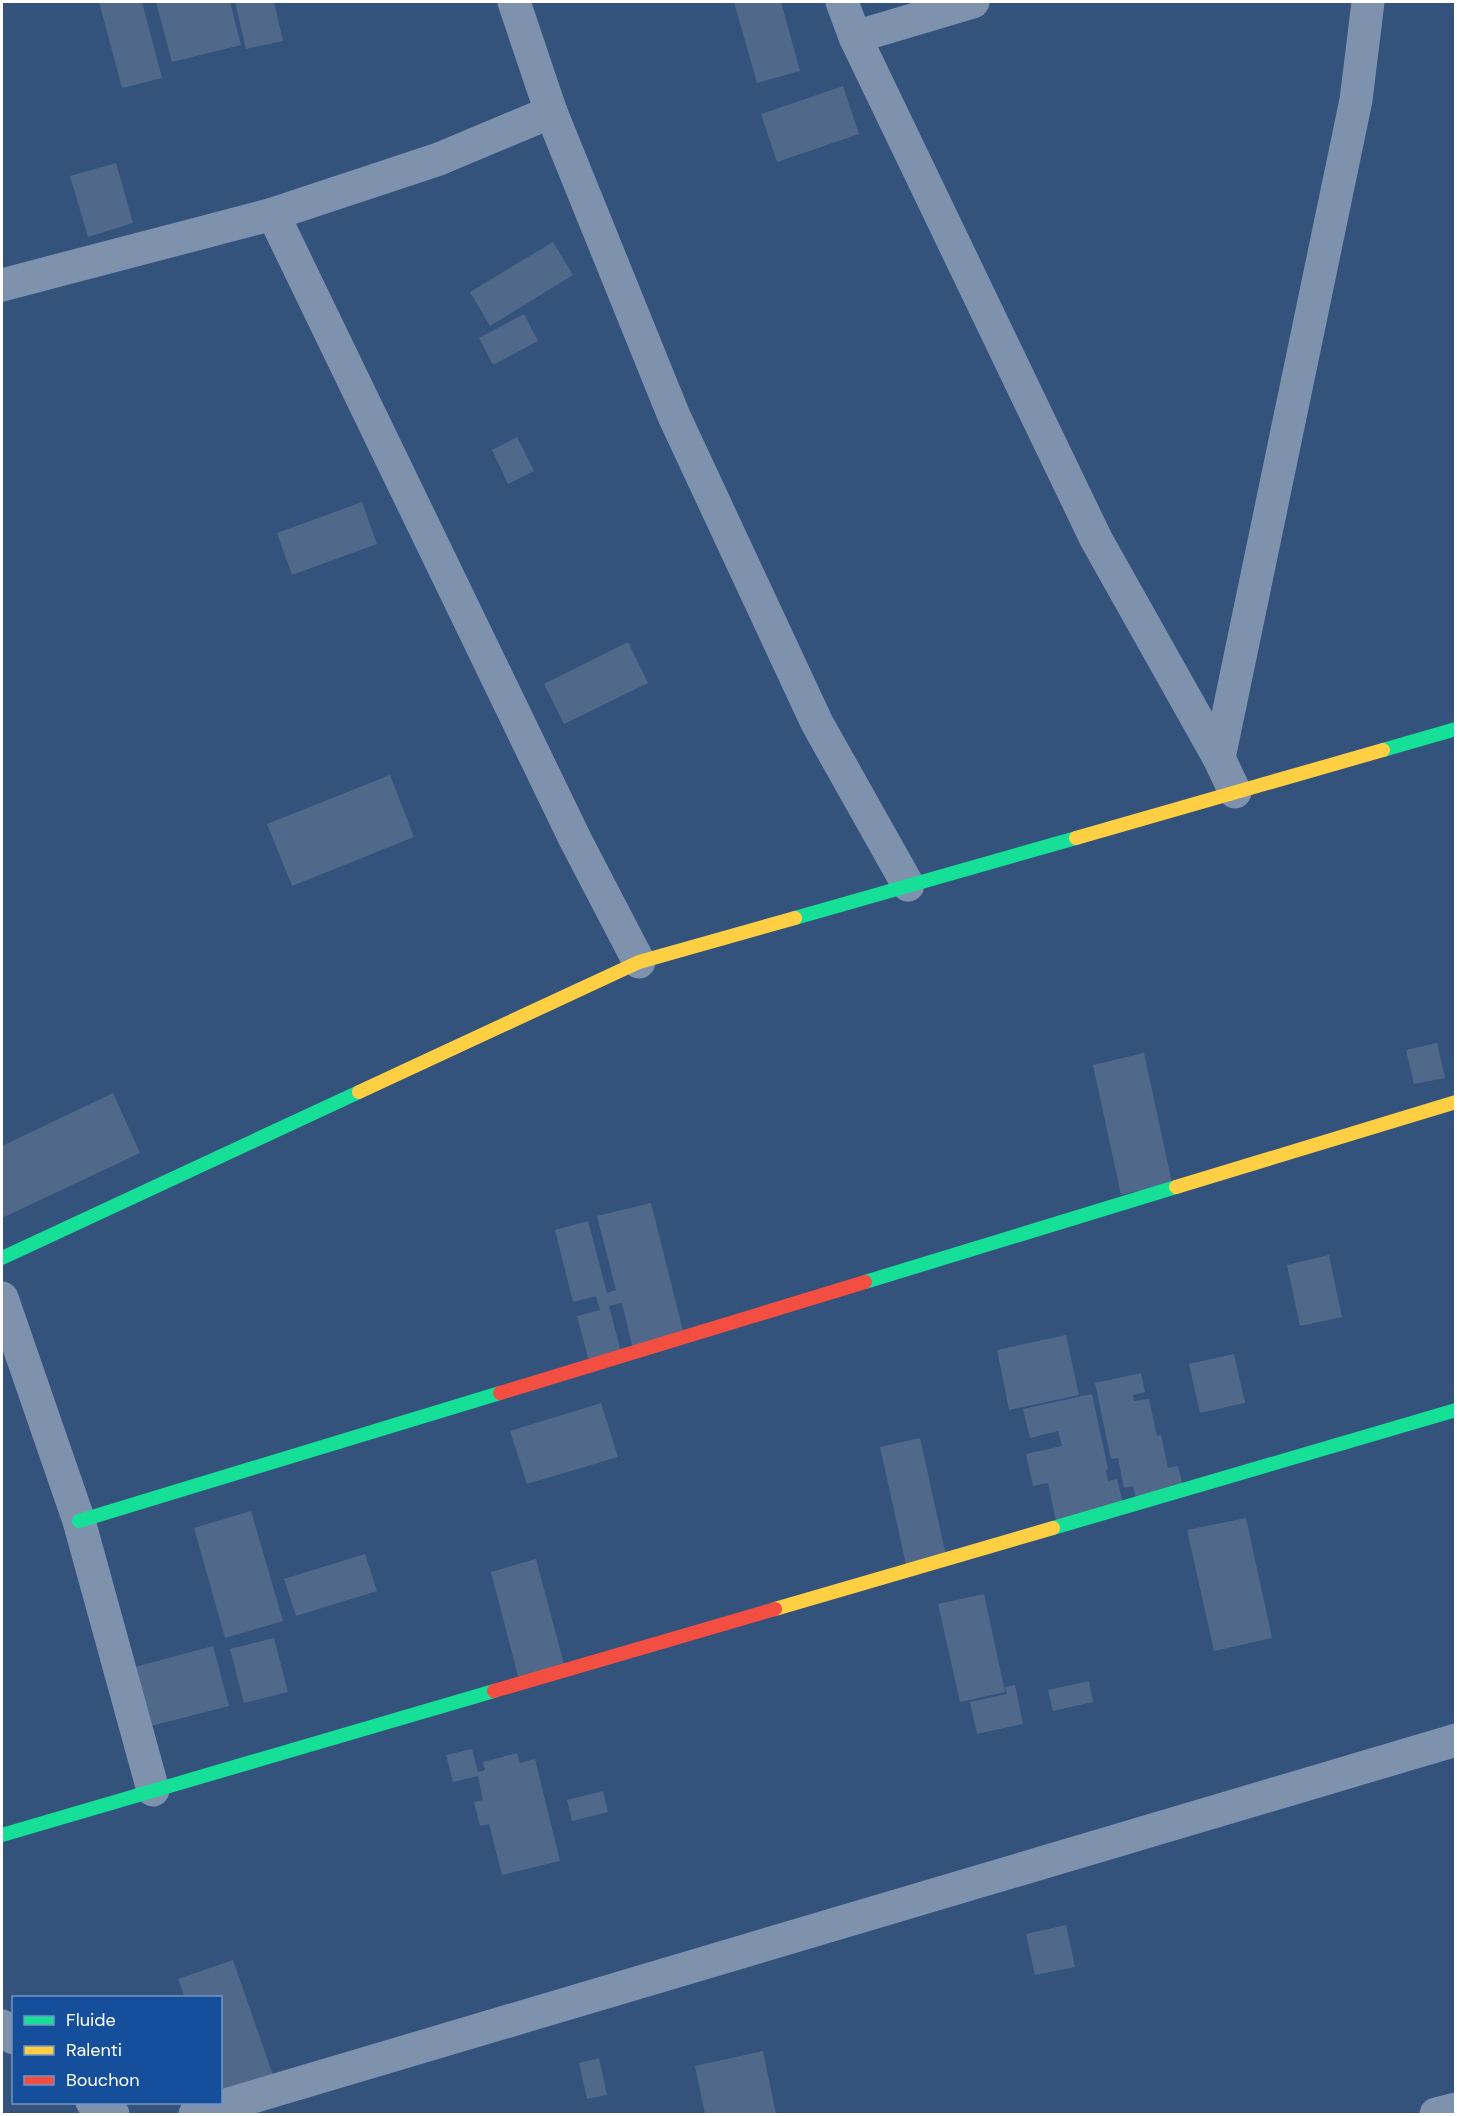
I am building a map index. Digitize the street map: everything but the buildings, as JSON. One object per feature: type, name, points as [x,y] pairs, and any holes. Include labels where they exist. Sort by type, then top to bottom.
[{"type":"street","points":[[514,2],[551,112],[674,416],[817,723],[908,885]]},
{"type":"street","points":[[842,2],[855,37],[1096,539],[1219,758],[1235,792]]},
{"type":"street","points":[[855,37],[973,2]]},
{"type":"street","points":[[1219,758],[1356,100],[1368,2]]},
{"type":"street","points":[[2,285],[273,214],[439,159],[551,112]]},
{"type":"street","points":[[273,214],[576,841],[639,962]]},
{"type":"street","points":[[2,1258],[639,962],[1455,729]]},
{"type":"street","points":[[78,1521],[1455,1102]]},
{"type":"street","points":[[2,1298],[78,1521],[153,1790]]},
{"type":"street","points":[[2,1834],[1455,1410]]},
{"type":"street","points":[[195,2115],[252,2107],[1455,1740]]},
{"type":"street","points":[[94,2104],[113,2115]]},
{"type":"street","points":[[1436,2115],[1455,2109]]},
{"type":"traffic: fast","points":[[1383,750],[1456,729]]},
{"type":"traffic: fast","points":[[795,918],[1076,838]]},
{"type":"traffic: fast","points":[[2,1258],[359,1092]]},
{"type":"traffic: fast","points":[[865,1282],[1176,1187]]},
{"type":"traffic: fast","points":[[79,1521],[500,1393]]},
{"type":"traffic: fast","points":[[1053,1528],[1456,1410]]},
{"type":"traffic: fast","points":[[2,1835],[494,1691]]},
{"type":"traffic: slow","points":[[1076,838],[1383,750]]},
{"type":"traffic: slow","points":[[359,1092],[639,962],[795,918]]},
{"type":"traffic: slow","points":[[1176,1187],[1456,1102]]},
{"type":"traffic: slow","points":[[775,1609],[1053,1528]]},
{"type":"traffic: jam","points":[[500,1393],[865,1282]]},
{"type":"traffic: jam","points":[[494,1691],[775,1609]]}]
